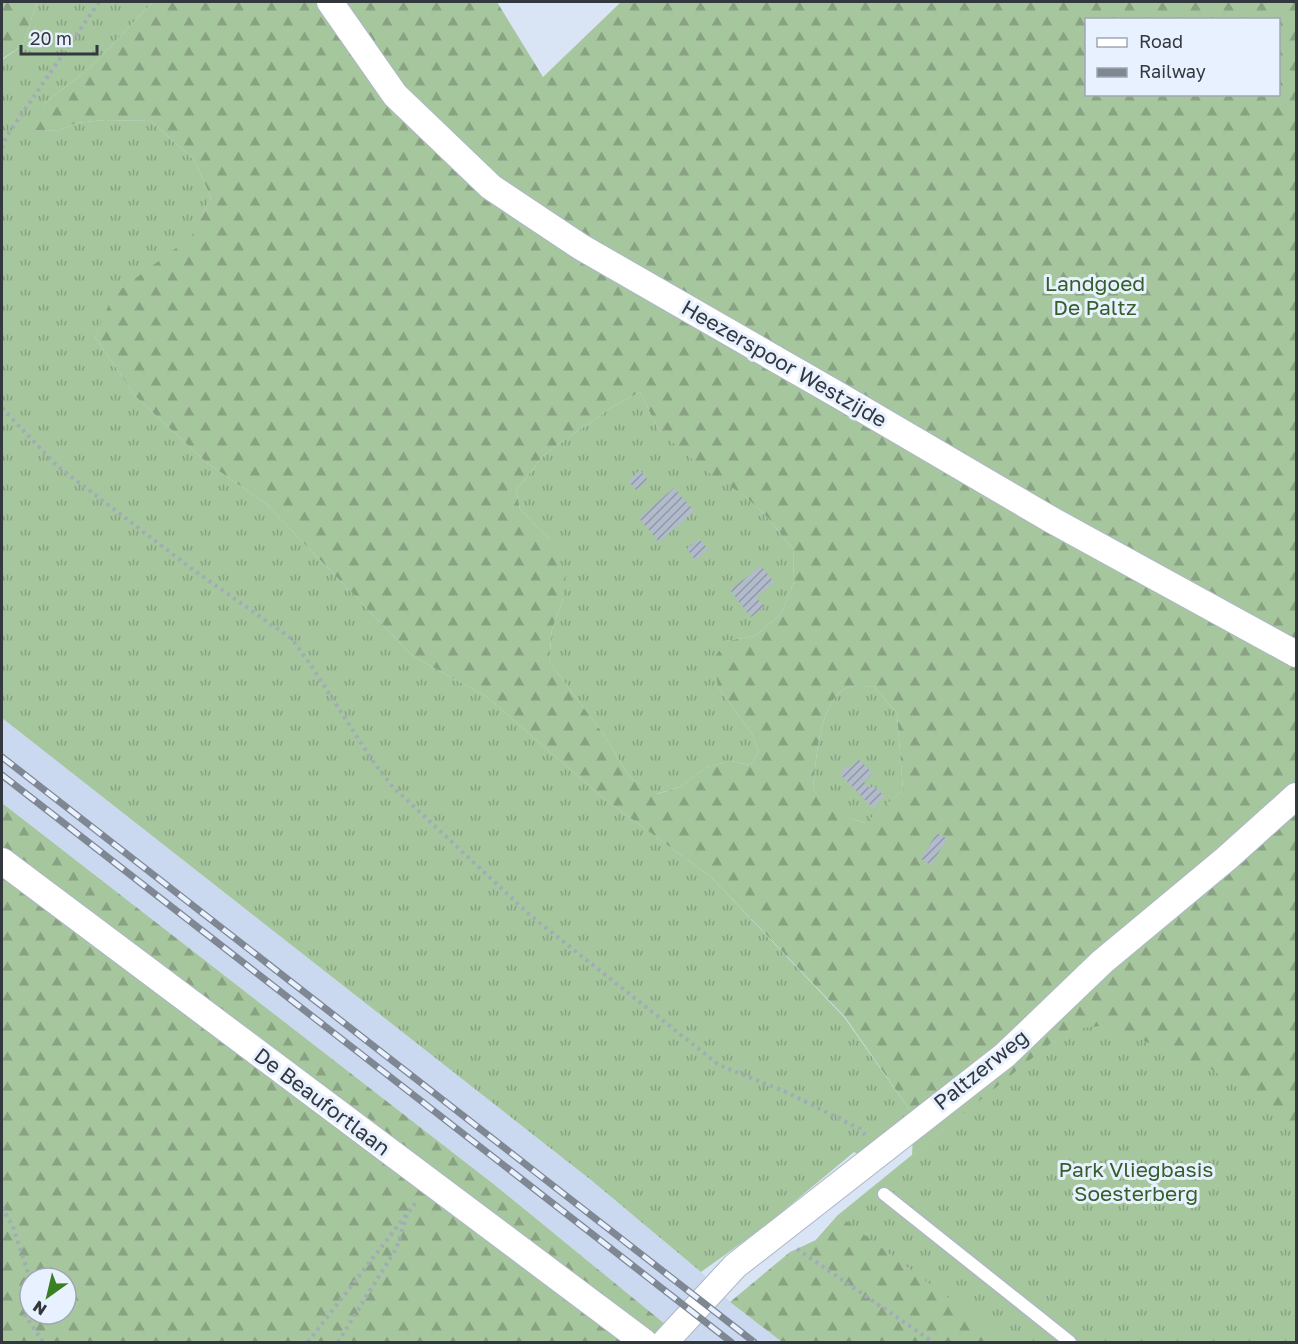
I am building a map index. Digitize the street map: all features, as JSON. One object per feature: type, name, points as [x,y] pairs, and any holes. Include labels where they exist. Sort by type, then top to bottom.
[{"type":"street","name":"Heezerspoor Westzijde","points":[[330,2],[395,95],[491,187],[581,247],[1050,519],[1296,654]]},
{"type":"street","name":"Paltzerweg","points":[[665,1342],[735,1266],[1005,1055],[1102,962],[1227,858],[1296,796]]},
{"type":"street","name":"De Beaufortlaan","points":[[2,861],[644,1342]]},
{"type":"lane","points":[[884,1194],[1070,1342]]},
{"type":"path","points":[[2,148],[6,137],[99,2]]},
{"type":"path","points":[[2,408],[56,465],[188,566],[292,639],[372,760],[393,787],[531,916],[719,1065],[786,1092],[860,1128],[879,1152]]},
{"type":"path","points":[[2,1208],[13,1227],[29,1276],[25,1315],[43,1342]]},
{"type":"path","points":[[308,1342],[408,1212],[396,1249],[338,1342]]},
{"type":"path","points":[[776,1235],[933,1342]]},
{"type":"shaded area","points":[[2,718],[591,1180],[701,1272],[730,1302],[782,1342],[687,1342],[496,1186],[2,803]]},
{"type":"green space","points":[[2,2],[37,2],[23,45],[2,59]]},
{"type":"green space","points":[[37,2],[153,2],[91,67],[46,102],[35,130],[58,131],[76,123],[105,120],[151,121],[195,161],[211,198],[191,238],[114,295],[95,337],[136,397],[206,462],[265,503],[414,657],[486,696],[603,798],[711,877],[844,1017],[914,1116],[858,1154],[854,1152],[765,1226],[701,1272],[591,1180],[2,718],[2,60],[23,45]]},
{"type":"green space","name":"Landgoed De Paltz","points":[[153,2],[497,2],[543,77],[621,2],[1296,2],[1296,1124],[1275,1115],[1213,1070],[1107,1025],[1067,1030],[912,1155],[914,1116],[845,1017],[711,877],[603,798],[486,696],[414,657],[265,503],[206,462],[136,397],[95,337],[113,295],[191,237],[211,198],[195,161],[151,121],[105,120],[76,123],[58,131],[34,130],[46,102],[91,67]],"holes":[[[640,392],[659,431],[706,471],[744,495],[769,519],[793,549],[794,582],[781,614],[755,636],[726,641],[714,658],[718,687],[752,734],[759,752],[750,765],[730,761],[707,767],[680,787],[657,794],[630,778],[604,735],[549,661],[552,629],[563,599],[566,574],[549,539],[520,509],[516,490],[545,454],[612,407]],[[873,686],[897,713],[903,790],[865,823],[830,811],[813,789],[821,732],[831,703],[839,693],[849,687]]]},
{"type":"green space","points":[[640,392],[659,431],[744,495],[769,519],[793,549],[794,582],[781,614],[755,636],[726,641],[718,687],[752,734],[759,752],[750,765],[730,761],[707,767],[680,787],[656,794],[630,778],[604,735],[549,661],[552,629],[563,599],[549,539],[520,509],[516,490],[545,454],[612,407]]},
{"type":"green space","points":[[873,686],[897,713],[903,790],[866,823],[830,812],[813,789],[821,732],[831,703],[839,693],[849,687]]},
{"type":"green space","points":[[2,803],[496,1186],[687,1342],[2,1342]]},
{"type":"green space","name":"Park Vliegbasis Soesterberg","points":[[1296,926],[1296,1342],[945,1342],[816,1240],[838,1215],[1067,1029]]},
{"type":"green space","points":[[838,1215],[1007,1342],[782,1342],[730,1302],[790,1252],[816,1240]]},
{"type":"building","points":[[640,470],[648,480],[636,490],[628,481]]},
{"type":"building","points":[[674,488],[694,511],[659,542],[639,518]]},
{"type":"building","points":[[699,539],[708,549],[695,560],[687,549]]},
{"type":"building","points":[[761,566],[774,582],[756,597],[764,607],[751,617],[730,590]]},
{"type":"building","points":[[858,759],[873,773],[864,782],[870,788],[874,786],[884,796],[873,808],[840,774],[847,765],[850,768]]},
{"type":"building","points":[[937,833],[947,839],[931,865],[921,859]]},
{"type":"railway","points":[[2,757],[754,1342]]},
{"type":"railway","points":[[2,775],[731,1342]]}]
